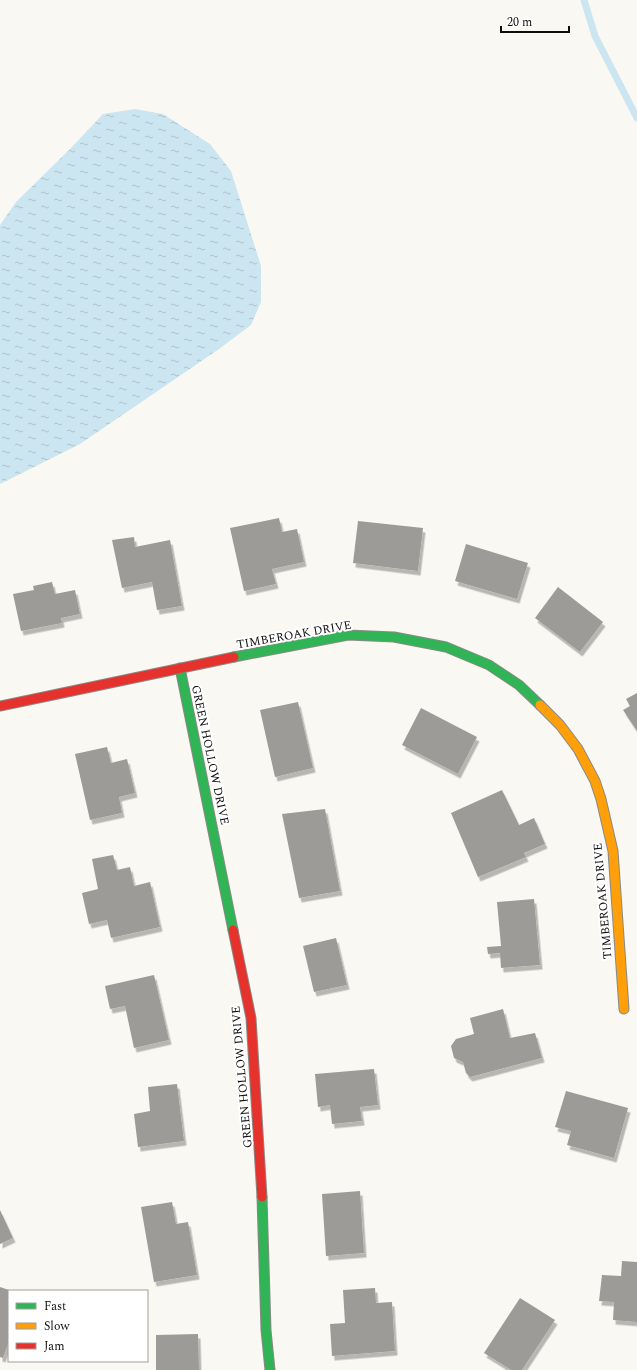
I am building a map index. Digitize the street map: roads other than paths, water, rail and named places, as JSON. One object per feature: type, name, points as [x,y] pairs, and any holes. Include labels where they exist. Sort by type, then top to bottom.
[{"type":"street","name":"TIMBEROAK DRIVE","points":[[0,706],[180,668],[348,635],[394,637],[446,647],[490,665],[519,685],[560,725],[578,749],[595,780],[614,851],[624,1009]]},
{"type":"street","name":"GREEN HOLLOW DRIVE","points":[[180,668],[251,1018],[261,1170],[266,1330],[270,1370]]},
{"type":"water","points":[[135,109],[163,114],[210,144],[231,171],[261,266],[261,302],[251,325],[219,349],[80,444],[0,484],[0,225],[16,202],[103,114]]},
{"type":"waterway","points":[[584,0],[595,36],[637,118]]}]
